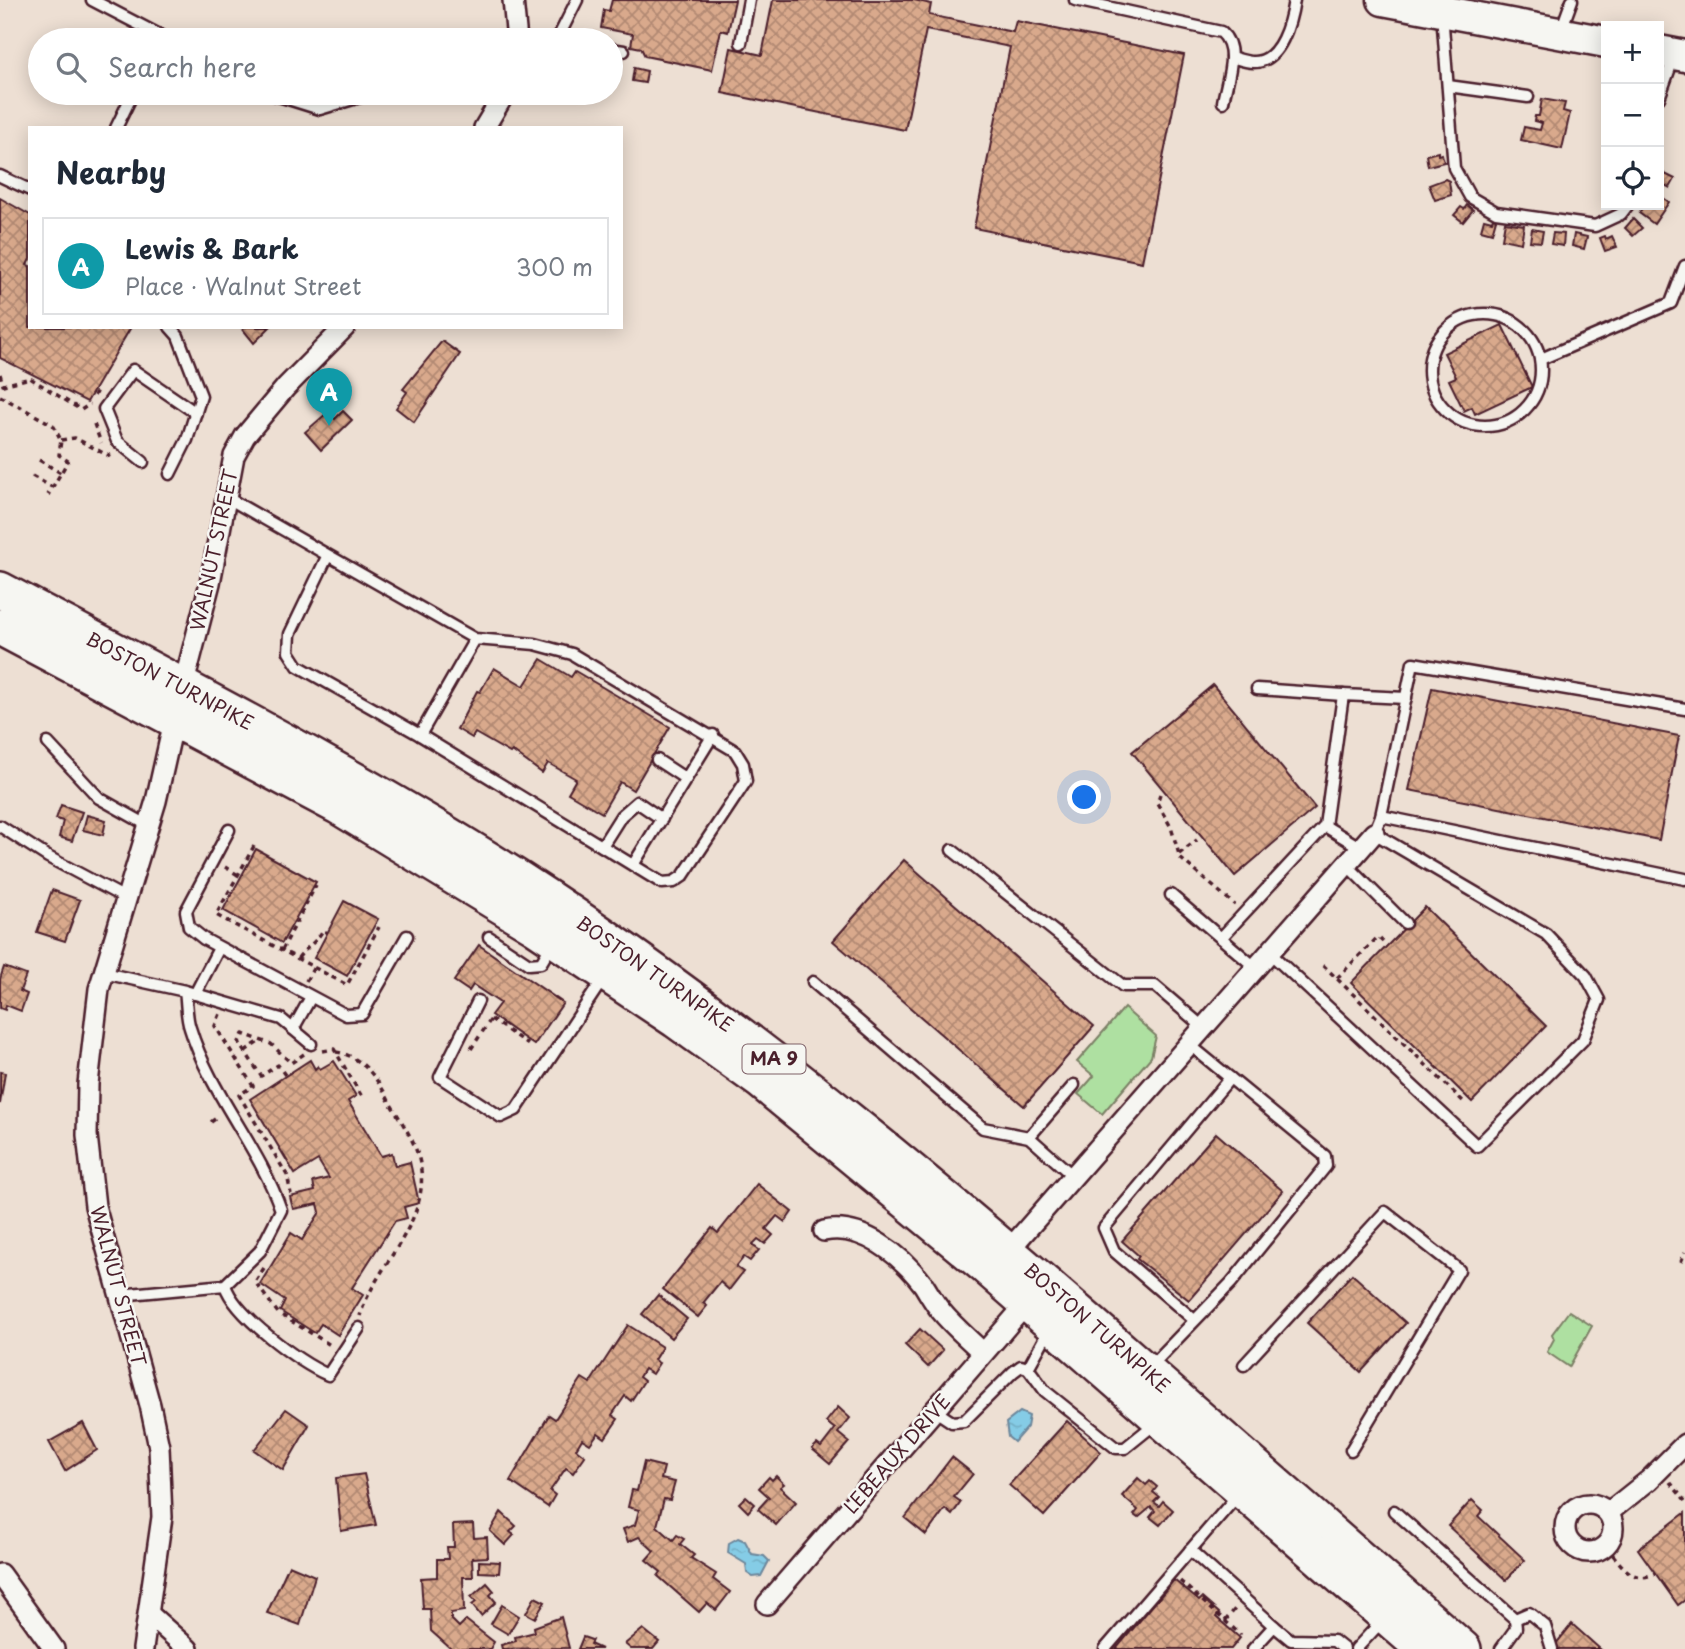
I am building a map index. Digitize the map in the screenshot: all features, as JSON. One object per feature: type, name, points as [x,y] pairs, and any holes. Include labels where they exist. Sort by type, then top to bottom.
[{"type":"highway","name":"BOSTON TURNPIKE","points":[[0,590],[183,687],[434,827],[551,900],[814,1090],[1008,1251],[1463,1649]]},
{"type":"highway","name":"BOSTON TURNPIKE","points":[[0,627],[338,806],[555,939],[761,1081],[1039,1315],[1424,1649]]},
{"type":"main road","points":[[1382,0],[1601,41]]},
{"type":"street","points":[[513,0],[516,28]]},
{"type":"street","points":[[485,126],[498,105]]},
{"type":"street","name":"WALNUT STREET","points":[[183,687],[208,594],[234,456],[245,436],[297,375],[343,329]]},
{"type":"street","name":"WALNUT STREET","points":[[143,1649],[162,1517],[159,1447],[95,1206],[87,1135],[92,1035],[104,972],[149,826],[174,721]]},
{"type":"street","points":[[1008,1251],[1190,1045],[1372,832]]},
{"type":"street","points":[[824,1231],[839,1228],[863,1233],[875,1240],[921,1281],[941,1311],[983,1353]]},
{"type":"street","name":"LEBEAUX DRIVE","points":[[767,1604],[983,1353],[1039,1315]]},
{"type":"street","points":[[1609,1512],[1649,1480],[1685,1444]]},
{"type":"street","points":[[1593,1503],[1609,1512],[1613,1523],[1612,1539],[1606,1547],[1591,1552],[1575,1549],[1565,1536],[1571,1511],[1593,1503]]},
{"type":"street","points":[[0,1574],[54,1649]]},
{"type":"street","points":[[150,1615],[188,1649]]},
{"type":"lane","points":[[92,0],[146,28]]},
{"type":"lane","points":[[563,28],[577,0]]},
{"type":"lane","points":[[741,43],[749,0]]},
{"type":"lane","points":[[1075,0],[1216,29],[1230,43],[1231,57],[1223,102]]},
{"type":"lane","points":[[1231,57],[1252,62],[1269,56],[1283,39],[1294,0]]},
{"type":"lane","points":[[1560,34],[1572,0]]},
{"type":"lane","points":[[1442,13],[1454,168],[1470,197],[1496,212],[1595,226],[1624,210]]},
{"type":"lane","points":[[1663,84],[1673,54]]},
{"type":"lane","points":[[1448,86],[1528,97]]},
{"type":"lane","points":[[117,126],[127,105]]},
{"type":"lane","points":[[307,105],[320,109],[333,105]]},
{"type":"lane","points":[[0,176],[28,189]]},
{"type":"lane","points":[[1541,359],[1671,303],[1685,266]]},
{"type":"lane","points":[[1486,313],[1506,317],[1522,327],[1535,342],[1541,359],[1541,377],[1531,402],[1512,420],[1494,426],[1477,426],[1460,421],[1445,410],[1434,395],[1429,377],[1430,357],[1437,339],[1450,325],[1467,316],[1486,313]]},
{"type":"lane","points":[[170,474],[187,440],[201,396],[178,336],[172,329]]},
{"type":"lane","points":[[143,462],[117,441],[104,409],[133,370],[196,413]]},
{"type":"lane","points":[[225,496],[327,557],[475,639],[535,644],[572,654],[713,735],[735,751],[743,764],[746,781],[683,876],[674,882],[662,883],[420,735],[298,666],[289,652],[290,634],[327,557]]},
{"type":"lane","points":[[420,735],[475,639]]},
{"type":"lane","points":[[1372,832],[1413,663],[1685,709]]},
{"type":"lane","points":[[1257,689],[1406,698]]},
{"type":"lane","points":[[1221,938],[1325,826],[1343,695]]},
{"type":"lane","points":[[634,865],[713,735]]},
{"type":"lane","points":[[48,743],[99,798],[149,826]]},
{"type":"lane","points":[[657,760],[686,779]]},
{"type":"lane","points":[[602,846],[621,816],[637,802],[662,819]]},
{"type":"lane","points":[[1325,826],[1685,878]]},
{"type":"lane","points":[[0,827],[48,857],[127,899]]},
{"type":"lane","points":[[229,830],[186,911],[189,927],[219,948],[346,1015],[362,1014],[407,936]]},
{"type":"lane","points":[[1269,953],[1477,1146],[1583,1040],[1599,1000],[1586,976],[1546,934],[1372,832]]},
{"type":"lane","points":[[951,850],[1122,986],[1154,986],[1204,1028]]},
{"type":"lane","points":[[1346,864],[1405,923]]},
{"type":"lane","points":[[1171,895],[1256,968]]},
{"type":"lane","points":[[489,937],[529,964],[541,963],[555,939]]},
{"type":"lane","points":[[118,1295],[225,1286],[260,1251],[281,1210],[274,1191],[215,1086],[189,1027],[190,992],[219,948]]},
{"type":"lane","points":[[104,972],[190,992],[281,1019],[311,1044]]},
{"type":"lane","points":[[477,1004],[440,1077],[501,1118],[516,1110],[607,973]]},
{"type":"lane","points":[[813,982],[983,1128],[1029,1137],[1074,1177]]},
{"type":"lane","points":[[293,1029],[311,997]]},
{"type":"lane","points":[[1146,1372],[1193,1319],[1231,1283],[1326,1166],[1325,1156],[1190,1045]]},
{"type":"lane","points":[[1193,1319],[1114,1251],[1104,1228],[1230,1078]]},
{"type":"lane","points":[[1029,1137],[1074,1085]]},
{"type":"lane","points":[[1244,1364],[1385,1212],[1459,1270],[1351,1450]]},
{"type":"lane","points":[[225,1286],[230,1300],[307,1366],[328,1375],[359,1328]]},
{"type":"lane","points":[[1039,1315],[1028,1368],[1033,1379],[1045,1391],[1116,1448],[1125,1448],[1159,1420]]},
{"type":"lane","points":[[934,1410],[952,1422],[964,1421],[1013,1372],[1021,1366],[1028,1368]]},
{"type":"lane","points":[[1105,1649],[1242,1490]]},
{"type":"lane","points":[[1394,1511],[1515,1619],[1516,1628],[1501,1649]]},
{"type":"lane","points":[[1190,1550],[1291,1640],[1344,1649]]},
{"type":"lane","points":[[1515,1619],[1529,1612],[1545,1626],[1552,1649]]},
{"type":"lane","points":[[1356,1649],[1387,1616]]},
{"type":"lane","points":[[1253,1649],[1274,1626]]},
{"type":"path","points":[[0,374],[3,385],[0,394],[53,425],[61,440],[59,455],[68,461],[48,495]]},
{"type":"path","points":[[3,385],[30,378],[81,410],[92,402]]},
{"type":"path","points":[[93,412],[92,402],[98,388]]},
{"type":"path","points":[[61,440],[75,438],[109,456],[94,432],[93,422]]},
{"type":"path","points":[[39,460],[61,473]]},
{"type":"path","points":[[32,475],[52,487]]},
{"type":"path","points":[[1160,794],[1157,803],[1171,827],[1179,855],[1244,914]]},
{"type":"path","points":[[1179,855],[1197,840]]},
{"type":"path","points":[[254,846],[216,915],[347,985],[379,927]]},
{"type":"path","points":[[282,950],[316,884]]},
{"type":"path","points":[[298,958],[314,946],[323,930],[327,933]]},
{"type":"path","points":[[1337,978],[1378,937],[1387,946]]},
{"type":"path","points":[[1323,965],[1466,1104]]},
{"type":"path","points":[[477,1004],[530,1046]]},
{"type":"path","points":[[232,1018],[220,1014],[215,1026],[253,1086],[239,1095],[287,1175],[291,1199]]},
{"type":"path","points":[[285,1075],[278,1065],[261,1076],[239,1042],[243,1034],[284,1054],[291,1063]]},
{"type":"path","points":[[245,1051],[260,1041]]},
{"type":"path","points":[[319,1053],[331,1047],[336,1052],[362,1097]]},
{"type":"path","points":[[299,1048],[304,1055],[311,1058]]},
{"type":"path","points":[[336,1052],[356,1058],[369,1070],[388,1097],[418,1158],[420,1206],[360,1313],[359,1328]]},
{"type":"path","points":[[281,1069],[304,1055]]},
{"type":"path","points":[[1681,1262],[1685,1252]]},
{"type":"path","points":[[266,1264],[255,1282],[278,1313],[343,1353]]},
{"type":"path","points":[[1606,1547],[1634,1577],[1645,1579],[1656,1573]]},
{"type":"path","points":[[1175,1577],[1241,1635]]},
{"type":"green space","points":[[1124,1008],[1156,1036],[1151,1057],[1102,1114],[1078,1094],[1094,1076],[1077,1062]]},
{"type":"green space","points":[[1569,1311],[1592,1326],[1569,1367],[1547,1352],[1554,1339],[1552,1334]]},
{"type":"water","points":[[1020,1412],[1029,1416],[1027,1427],[1014,1442],[1008,1437],[1006,1423]]},
{"type":"water","points":[[738,1538],[745,1541],[752,1554],[764,1556],[769,1561],[761,1576],[753,1577],[747,1573],[746,1564],[728,1553],[729,1543]]},
{"type":"building","points":[[612,0],[735,0],[728,32],[721,30],[712,70],[645,56],[641,48],[631,46],[633,34],[623,32],[623,28],[601,28],[604,10],[609,11]]},
{"type":"building","points":[[773,0],[914,0],[931,4],[929,15],[1013,32],[1016,21],[1184,55],[1142,262],[974,228],[1010,47],[926,30],[905,130],[722,93],[731,48],[762,55]]},
{"type":"building","points":[[634,68],[647,71],[645,83],[632,81]]},
{"type":"building","points":[[1542,99],[1565,103],[1563,111],[1570,113],[1562,149],[1521,140],[1524,127],[1540,130],[1542,123],[1534,121],[1535,116],[1539,116]]},
{"type":"building","points":[[1438,152],[1438,155],[1442,154],[1444,162],[1428,166],[1426,155]]},
{"type":"building","points":[[1664,174],[1675,179],[1670,188],[1664,185]]},
{"type":"building","points":[[1445,179],[1449,181],[1451,195],[1435,200],[1429,185]]},
{"type":"building","points":[[0,198],[28,214],[28,329],[130,329],[87,402],[0,358]]},
{"type":"building","points":[[1467,205],[1473,210],[1463,222],[1454,215]]},
{"type":"building","points":[[1641,210],[1664,210],[1654,224],[1639,213]]},
{"type":"building","points":[[1493,218],[1496,219],[1492,233],[1481,230],[1484,219],[1492,221]]},
{"type":"building","points":[[1633,219],[1642,228],[1633,236],[1625,228]]},
{"type":"building","points":[[1505,222],[1524,225],[1521,243],[1502,239]]},
{"type":"building","points":[[1532,229],[1543,231],[1541,242],[1530,241]]},
{"type":"building","points":[[1553,233],[1564,234],[1563,246],[1551,244]]},
{"type":"building","points":[[1574,234],[1587,237],[1584,249],[1572,246]]},
{"type":"building","points":[[1605,236],[1606,239],[1612,236],[1617,247],[1605,251],[1600,238]]},
{"type":"building","points":[[1502,325],[1532,387],[1475,414],[1472,407],[1464,411],[1449,380],[1456,377],[1444,353]]},
{"type":"building","points":[[243,329],[268,329],[254,343]]},
{"type":"building","points":[[442,341],[460,354],[414,422],[396,408],[407,392],[403,389]]},
{"type":"building","points":[[343,411],[352,420],[321,450],[305,432],[328,412],[335,419]]},
{"type":"building","points":[[541,659],[571,677],[575,671],[670,727],[633,790],[620,782],[602,813],[568,793],[576,779],[548,763],[542,773],[512,751],[510,753],[475,733],[472,738],[457,729],[477,691],[480,692],[494,668],[524,686]]},
{"type":"building","points":[[1213,685],[1315,808],[1235,876],[1132,752]]},
{"type":"building","points":[[1432,688],[1679,736],[1659,840],[1409,790]]},
{"type":"building","points":[[61,805],[82,812],[72,841],[59,837],[63,821],[56,819]]},
{"type":"building","points":[[87,815],[106,820],[103,835],[83,830]]},
{"type":"building","points":[[256,849],[316,882],[282,943],[223,910]]},
{"type":"building","points":[[904,860],[1094,1026],[1024,1106],[833,941]]},
{"type":"building","points":[[52,890],[80,900],[65,941],[37,932]]},
{"type":"building","points":[[344,901],[378,919],[347,976],[314,958]]},
{"type":"building","points":[[1425,907],[1546,1026],[1472,1102],[1351,983]]},
{"type":"building","points":[[479,945],[563,1003],[534,1045],[491,1015],[500,1003],[473,985],[469,991],[454,981]]},
{"type":"building","points":[[4,967],[26,975],[20,991],[27,994],[21,1011],[6,1005],[5,1010],[0,1008],[0,979]]},
{"type":"building","points":[[310,1060],[315,1069],[334,1061],[356,1096],[348,1101],[381,1156],[392,1153],[395,1166],[410,1162],[419,1203],[404,1207],[407,1218],[395,1221],[352,1288],[363,1295],[338,1335],[321,1324],[315,1333],[280,1311],[285,1301],[260,1284],[291,1233],[302,1240],[320,1212],[318,1204],[293,1209],[290,1197],[315,1191],[313,1182],[329,1178],[318,1160],[295,1174],[250,1099]]},
{"type":"building","points":[[0,1072],[5,1073],[0,1104]]},
{"type":"building","points":[[1216,1133],[1283,1191],[1189,1300],[1137,1259],[1139,1256],[1122,1241]]},
{"type":"building","points":[[757,1184],[792,1212],[785,1222],[777,1216],[766,1229],[773,1235],[765,1244],[758,1239],[752,1245],[759,1250],[750,1261],[744,1257],[736,1267],[743,1272],[729,1290],[720,1282],[703,1303],[707,1306],[698,1317],[663,1289],[712,1228],[718,1233]]},
{"type":"building","points":[[1352,1274],[1406,1323],[1361,1372],[1307,1323]]},
{"type":"building","points":[[658,1295],[687,1319],[671,1338],[642,1314]]},
{"type":"building","points":[[628,1325],[662,1347],[654,1360],[659,1363],[652,1374],[644,1369],[639,1377],[644,1381],[631,1401],[625,1396],[612,1415],[618,1419],[605,1438],[598,1433],[590,1444],[582,1439],[576,1449],[585,1456],[573,1473],[566,1468],[550,1491],[555,1495],[548,1507],[510,1481],[549,1415],[555,1419],[582,1378],[590,1383]]},
{"type":"building","points":[[920,1329],[943,1350],[928,1367],[905,1345]]},
{"type":"building","points":[[838,1407],[850,1418],[838,1433],[849,1442],[830,1464],[812,1449],[817,1444],[821,1447],[835,1429],[826,1422]]},
{"type":"building","points":[[286,1409],[309,1425],[283,1470],[254,1450]]},
{"type":"building","points":[[1067,1421],[1101,1452],[1044,1516],[1009,1485]]},
{"type":"building","points":[[83,1423],[97,1450],[65,1471],[49,1442]]},
{"type":"building","points":[[952,1457],[973,1474],[954,1497],[961,1502],[952,1515],[945,1509],[926,1535],[905,1518]]},
{"type":"building","points":[[644,1462],[664,1467],[661,1479],[675,1482],[670,1500],[664,1499],[657,1526],[673,1540],[677,1535],[684,1539],[680,1544],[694,1555],[691,1558],[716,1574],[713,1579],[730,1592],[716,1610],[707,1603],[699,1612],[658,1576],[661,1572],[646,1560],[654,1551],[639,1537],[628,1542],[623,1529],[635,1525],[639,1510],[628,1507],[632,1490],[637,1491]]},
{"type":"building","points":[[364,1474],[376,1525],[341,1531],[336,1478]]},
{"type":"building","points":[[776,1476],[784,1484],[780,1487],[796,1502],[776,1525],[758,1509],[769,1497],[759,1488],[769,1477],[772,1480]]},
{"type":"building","points":[[1138,1478],[1146,1485],[1150,1481],[1157,1487],[1153,1492],[1159,1497],[1154,1502],[1159,1506],[1163,1501],[1173,1510],[1160,1525],[1150,1517],[1155,1511],[1151,1507],[1138,1518],[1134,1515],[1138,1510],[1122,1496]]},
{"type":"building","points":[[746,1496],[755,1504],[748,1512],[739,1503]]},
{"type":"building","points":[[1472,1500],[1483,1510],[1478,1516],[1525,1560],[1506,1580],[1448,1526]]},
{"type":"building","points":[[501,1512],[516,1526],[510,1532],[514,1535],[505,1545],[490,1531]]},
{"type":"building","points":[[1685,1513],[1685,1600],[1678,1605],[1638,1549]]},
{"type":"building","points":[[473,1524],[474,1538],[487,1537],[488,1557],[472,1558],[473,1577],[463,1577],[464,1611],[451,1613],[451,1619],[459,1627],[466,1620],[494,1642],[490,1649],[451,1649],[431,1631],[430,1609],[423,1609],[421,1578],[437,1577],[437,1559],[448,1559],[447,1547],[454,1547],[453,1525]]},
{"type":"building","points":[[479,1561],[500,1562],[499,1573],[479,1572]]},
{"type":"building","points":[[289,1565],[315,1576],[300,1625],[267,1613]]},
{"type":"building","points":[[1174,1580],[1199,1601],[1202,1598],[1219,1613],[1216,1617],[1240,1638],[1231,1649],[1116,1649]]},
{"type":"building","points":[[487,1583],[494,1591],[490,1595],[496,1602],[481,1616],[472,1605],[476,1602],[471,1597]]},
{"type":"building","points":[[535,1597],[545,1602],[535,1618],[526,1613]]},
{"type":"building","points":[[502,1605],[519,1616],[508,1634],[491,1624]]},
{"type":"building","points":[[561,1617],[569,1648],[502,1649],[501,1645],[516,1641],[515,1637],[535,1632],[534,1627]]},
{"type":"building","points":[[1572,1624],[1600,1649],[1559,1649],[1555,1645]]},
{"type":"building","points":[[643,1629],[659,1642],[653,1649],[631,1649],[625,1644]]},
{"type":"building","points":[[583,1637],[592,1640],[590,1644],[601,1649],[578,1649]]},
{"type":"place","name":"Lewis & Bark","points":[[329,426]]}]
